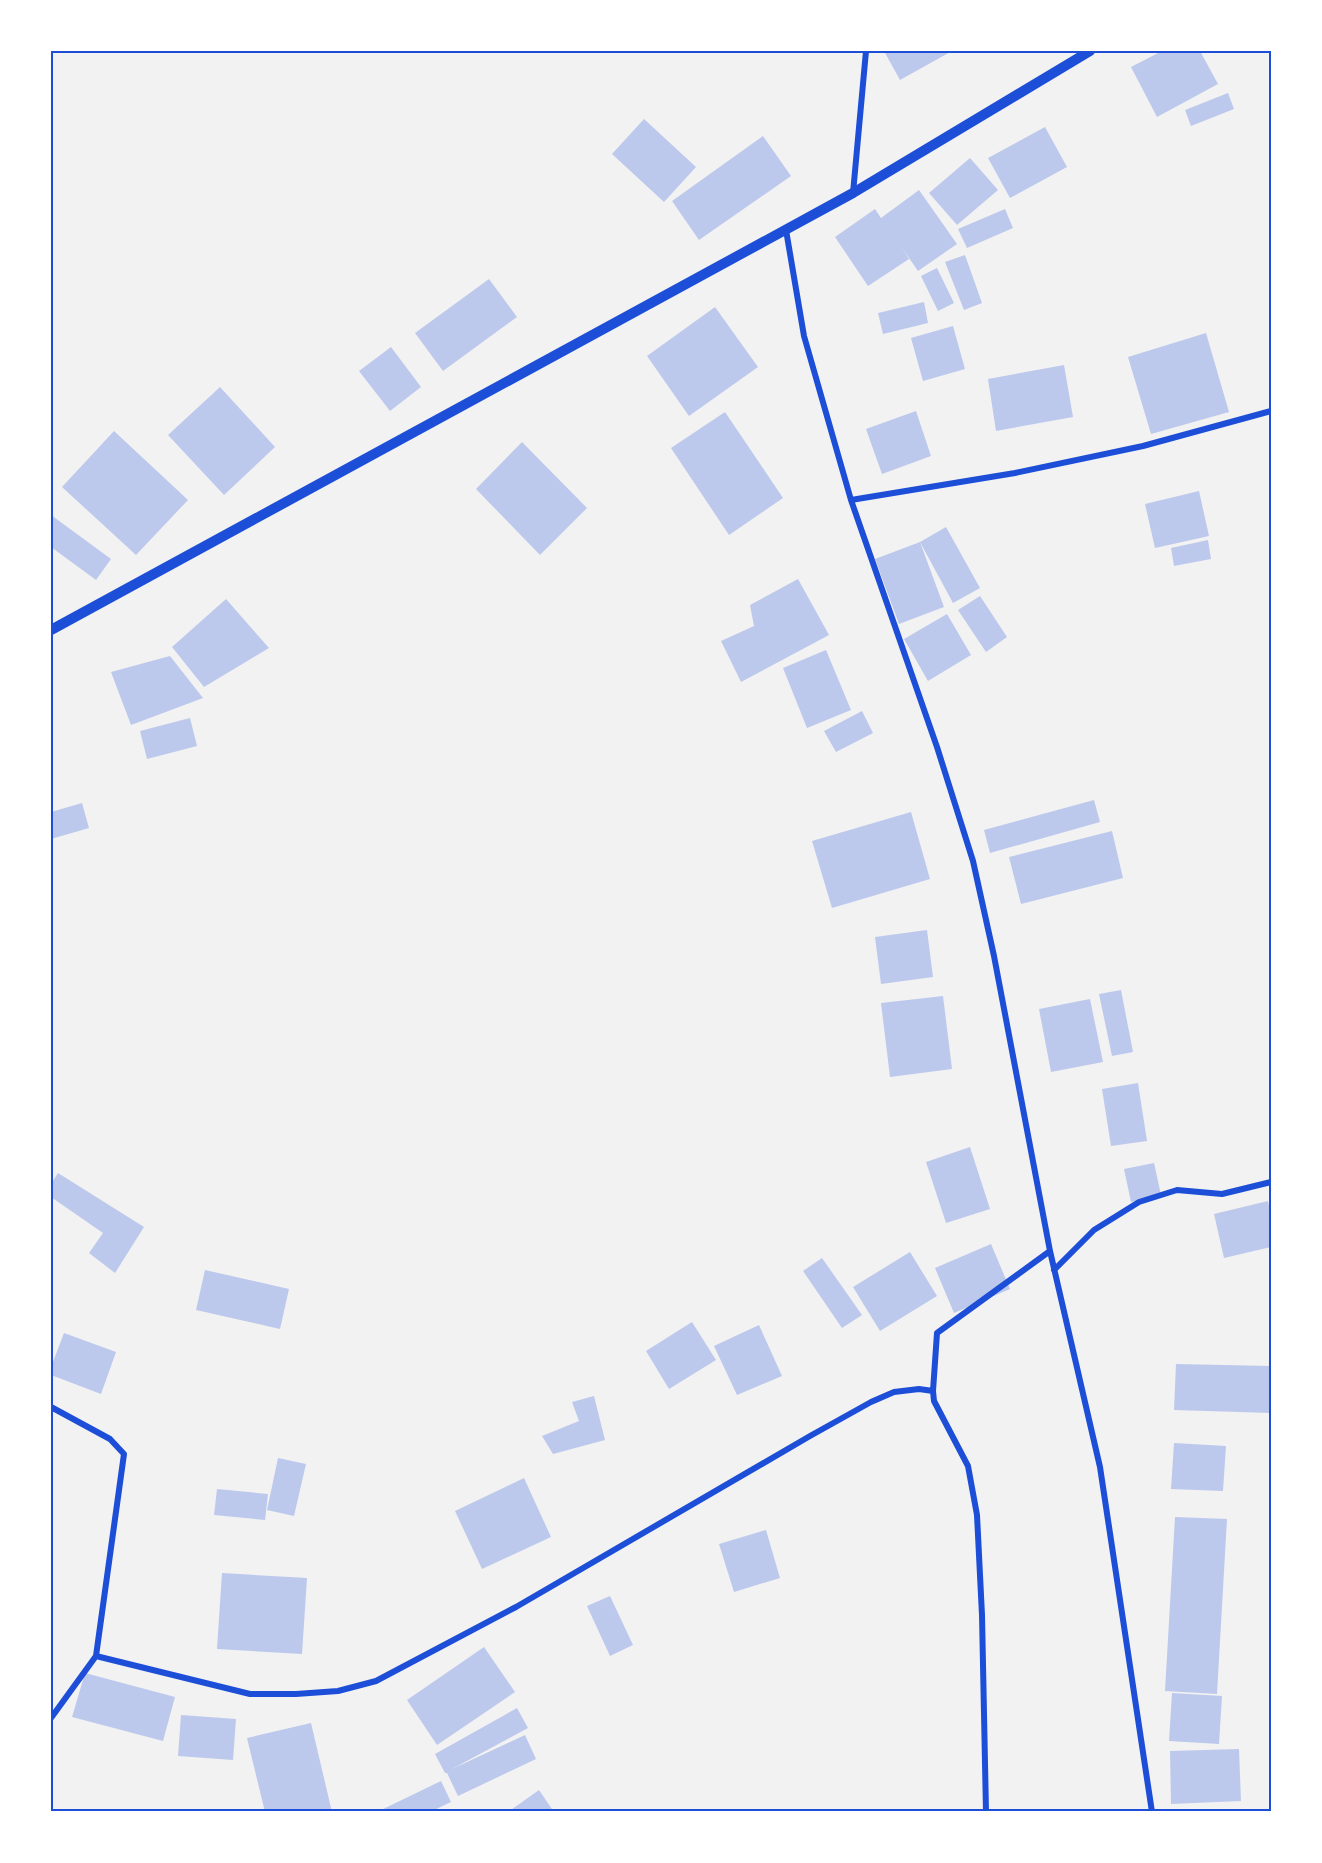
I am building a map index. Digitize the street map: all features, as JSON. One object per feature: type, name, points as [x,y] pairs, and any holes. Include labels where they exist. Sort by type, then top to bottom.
[{"type":"street","points":[[853,193],[866,51]]},
{"type":"street","points":[[51,630],[853,193],[1090,51]]},
{"type":"street","points":[[786,230],[804,336],[851,500],[937,747],[973,861],[1050,1251],[1100,1467],[1152,1812]]},
{"type":"street","points":[[851,500],[1015,473],[1143,446],[1271,411]]},
{"type":"street","points":[[1054,1270],[1094,1230],[1139,1202],[1177,1190],[1222,1194],[1271,1182]]},
{"type":"street","points":[[986,1812],[982,1615],[977,1515],[968,1466],[934,1401],[937,1333],[1050,1251]]},
{"type":"street","points":[[96,1656],[250,1694],[338,1691],[376,1681],[516,1607],[871,1402],[894,1392],[919,1389],[933,1391]]},
{"type":"street","points":[[51,1407],[110,1439],[124,1454],[96,1656],[51,1718]]},
{"type":"building","points":[[884,51],[952,51],[900,80]]},
{"type":"building","points":[[1162,51],[1200,51],[1218,84],[1157,117],[1131,67]]},
{"type":"building","points":[[1228,93],[1234,109],[1191,126],[1185,110]]},
{"type":"building","points":[[644,119],[696,167],[664,202],[612,154]]},
{"type":"building","points":[[1045,127],[1067,167],[1010,198],[988,158]]},
{"type":"building","points":[[763,136],[791,176],[699,240],[672,201]]},
{"type":"building","points":[[970,158],[998,190],[957,225],[929,193]]},
{"type":"building","points":[[919,190],[957,244],[918,271],[902,248],[909,259],[868,286],[835,237],[875,209],[881,218]]},
{"type":"building","points":[[1005,209],[1013,228],[967,248],[958,229]]},
{"type":"building","points":[[965,255],[982,303],[964,310],[945,262]]},
{"type":"building","points":[[937,268],[954,303],[938,311],[921,276]]},
{"type":"building","points":[[489,279],[517,317],[443,371],[415,333]]},
{"type":"building","points":[[924,302],[928,323],[883,334],[878,313]]},
{"type":"building","points":[[715,307],[758,367],[689,416],[647,356]]},
{"type":"building","points":[[953,326],[965,369],[923,381],[911,338]]},
{"type":"building","points":[[1206,333],[1229,412],[1151,434],[1128,357]]},
{"type":"building","points":[[391,347],[421,387],[390,411],[359,371]]},
{"type":"building","points":[[1064,365],[1073,417],[996,431],[988,379]]},
{"type":"building","points":[[220,387],[275,447],[224,495],[168,435]]},
{"type":"building","points":[[916,411],[931,456],[882,474],[866,429]]},
{"type":"building","points":[[725,412],[783,498],[729,535],[671,448]]},
{"type":"building","points":[[114,431],[188,500],[136,555],[62,487]]},
{"type":"building","points":[[522,442],[587,508],[540,555],[476,489]]},
{"type":"building","points":[[1199,491],[1209,536],[1155,548],[1145,504]]},
{"type":"building","points":[[51,515],[111,559],[96,580],[51,547]]},
{"type":"building","points":[[946,527],[980,588],[953,603],[920,542]]},
{"type":"building","points":[[1208,540],[1211,559],[1174,566],[1171,548]]},
{"type":"building","points":[[920,542],[944,607],[899,624],[875,559]]},
{"type":"building","points":[[798,579],[829,635],[741,682],[721,641],[754,626],[750,605]]},
{"type":"building","points":[[980,596],[1007,637],[986,652],[958,610]]},
{"type":"building","points":[[226,599],[269,648],[204,687],[172,647]]},
{"type":"building","points":[[947,614],[971,655],[928,681],[904,639]]},
{"type":"building","points":[[826,650],[851,710],[807,728],[783,668]]},
{"type":"building","points":[[170,656],[203,698],[131,725],[111,672]]},
{"type":"building","points":[[862,711],[873,733],[836,752],[824,731]]},
{"type":"building","points":[[190,718],[197,746],[147,759],[140,731]]},
{"type":"building","points":[[1094,800],[1100,822],[990,853],[984,830]]},
{"type":"building","points":[[82,803],[89,828],[51,839],[51,812]]},
{"type":"building","points":[[911,812],[930,879],[832,908],[812,841]]},
{"type":"building","points":[[1112,831],[1123,878],[1021,904],[1009,857]]},
{"type":"building","points":[[927,930],[933,977],[881,984],[875,937]]},
{"type":"building","points":[[1121,990],[1133,1052],[1112,1056],[1099,994]]},
{"type":"building","points":[[943,996],[952,1069],[890,1077],[881,1003]]},
{"type":"building","points":[[1090,999],[1103,1062],[1051,1072],[1039,1009]]},
{"type":"building","points":[[1138,1083],[1147,1141],[1111,1146],[1102,1089]]},
{"type":"building","points":[[970,1147],[990,1209],[946,1223],[926,1162]]},
{"type":"building","points":[[1154,1163],[1161,1195],[1131,1202],[1124,1169]]},
{"type":"building","points":[[58,1173],[144,1227],[115,1273],[89,1253],[103,1233],[51,1197],[51,1184]]},
{"type":"building","points":[[1268,1201],[1271,1215],[1271,1247],[1224,1258],[1214,1214]]},
{"type":"building","points":[[991,1244],[1010,1289],[954,1313],[935,1268]]},
{"type":"building","points":[[910,1252],[937,1296],[880,1331],[853,1287]]},
{"type":"building","points":[[822,1258],[862,1315],[842,1328],[803,1271]]},
{"type":"building","points":[[205,1270],[289,1289],[280,1329],[196,1310]]},
{"type":"building","points":[[692,1322],[716,1360],[669,1389],[646,1351]]},
{"type":"building","points":[[759,1325],[782,1376],[737,1395],[714,1346]]},
{"type":"building","points":[[64,1333],[116,1352],[101,1394],[51,1375],[51,1367]]},
{"type":"building","points":[[1176,1364],[1271,1366],[1271,1413],[1174,1410]]},
{"type":"building","points":[[594,1396],[605,1440],[553,1454],[542,1436],[579,1421],[572,1402]]},
{"type":"building","points":[[1174,1443],[1226,1446],[1223,1491],[1171,1489]]},
{"type":"building","points":[[278,1458],[306,1464],[294,1516],[267,1510]]},
{"type":"building","points":[[524,1478],[551,1537],[482,1569],[455,1511]]},
{"type":"building","points":[[217,1489],[268,1494],[265,1520],[214,1515]]},
{"type":"building","points":[[1175,1517],[1227,1519],[1217,1694],[1165,1691]]},
{"type":"building","points":[[766,1530],[780,1578],[734,1592],[719,1544]]},
{"type":"building","points":[[222,1573],[307,1578],[302,1654],[217,1649]]},
{"type":"building","points":[[610,1596],[633,1645],[610,1656],[587,1606]]},
{"type":"building","points":[[484,1647],[515,1692],[437,1745],[407,1700]]},
{"type":"building","points":[[85,1673],[175,1697],[163,1741],[72,1717]]},
{"type":"building","points":[[1172,1693],[1222,1696],[1219,1744],[1169,1741]]},
{"type":"building","points":[[517,1708],[528,1728],[452,1769],[525,1735],[536,1759],[458,1796],[435,1754]]},
{"type":"building","points":[[181,1715],[236,1719],[233,1760],[178,1756]]},
{"type":"building","points":[[311,1723],[332,1812],[265,1812],[247,1738]]},
{"type":"building","points":[[1239,1749],[1241,1801],[1171,1804],[1170,1751]]},
{"type":"building","points":[[441,1781],[451,1802],[430,1812],[377,1812]]},
{"type":"building","points":[[539,1790],[554,1812],[508,1812]]}]
